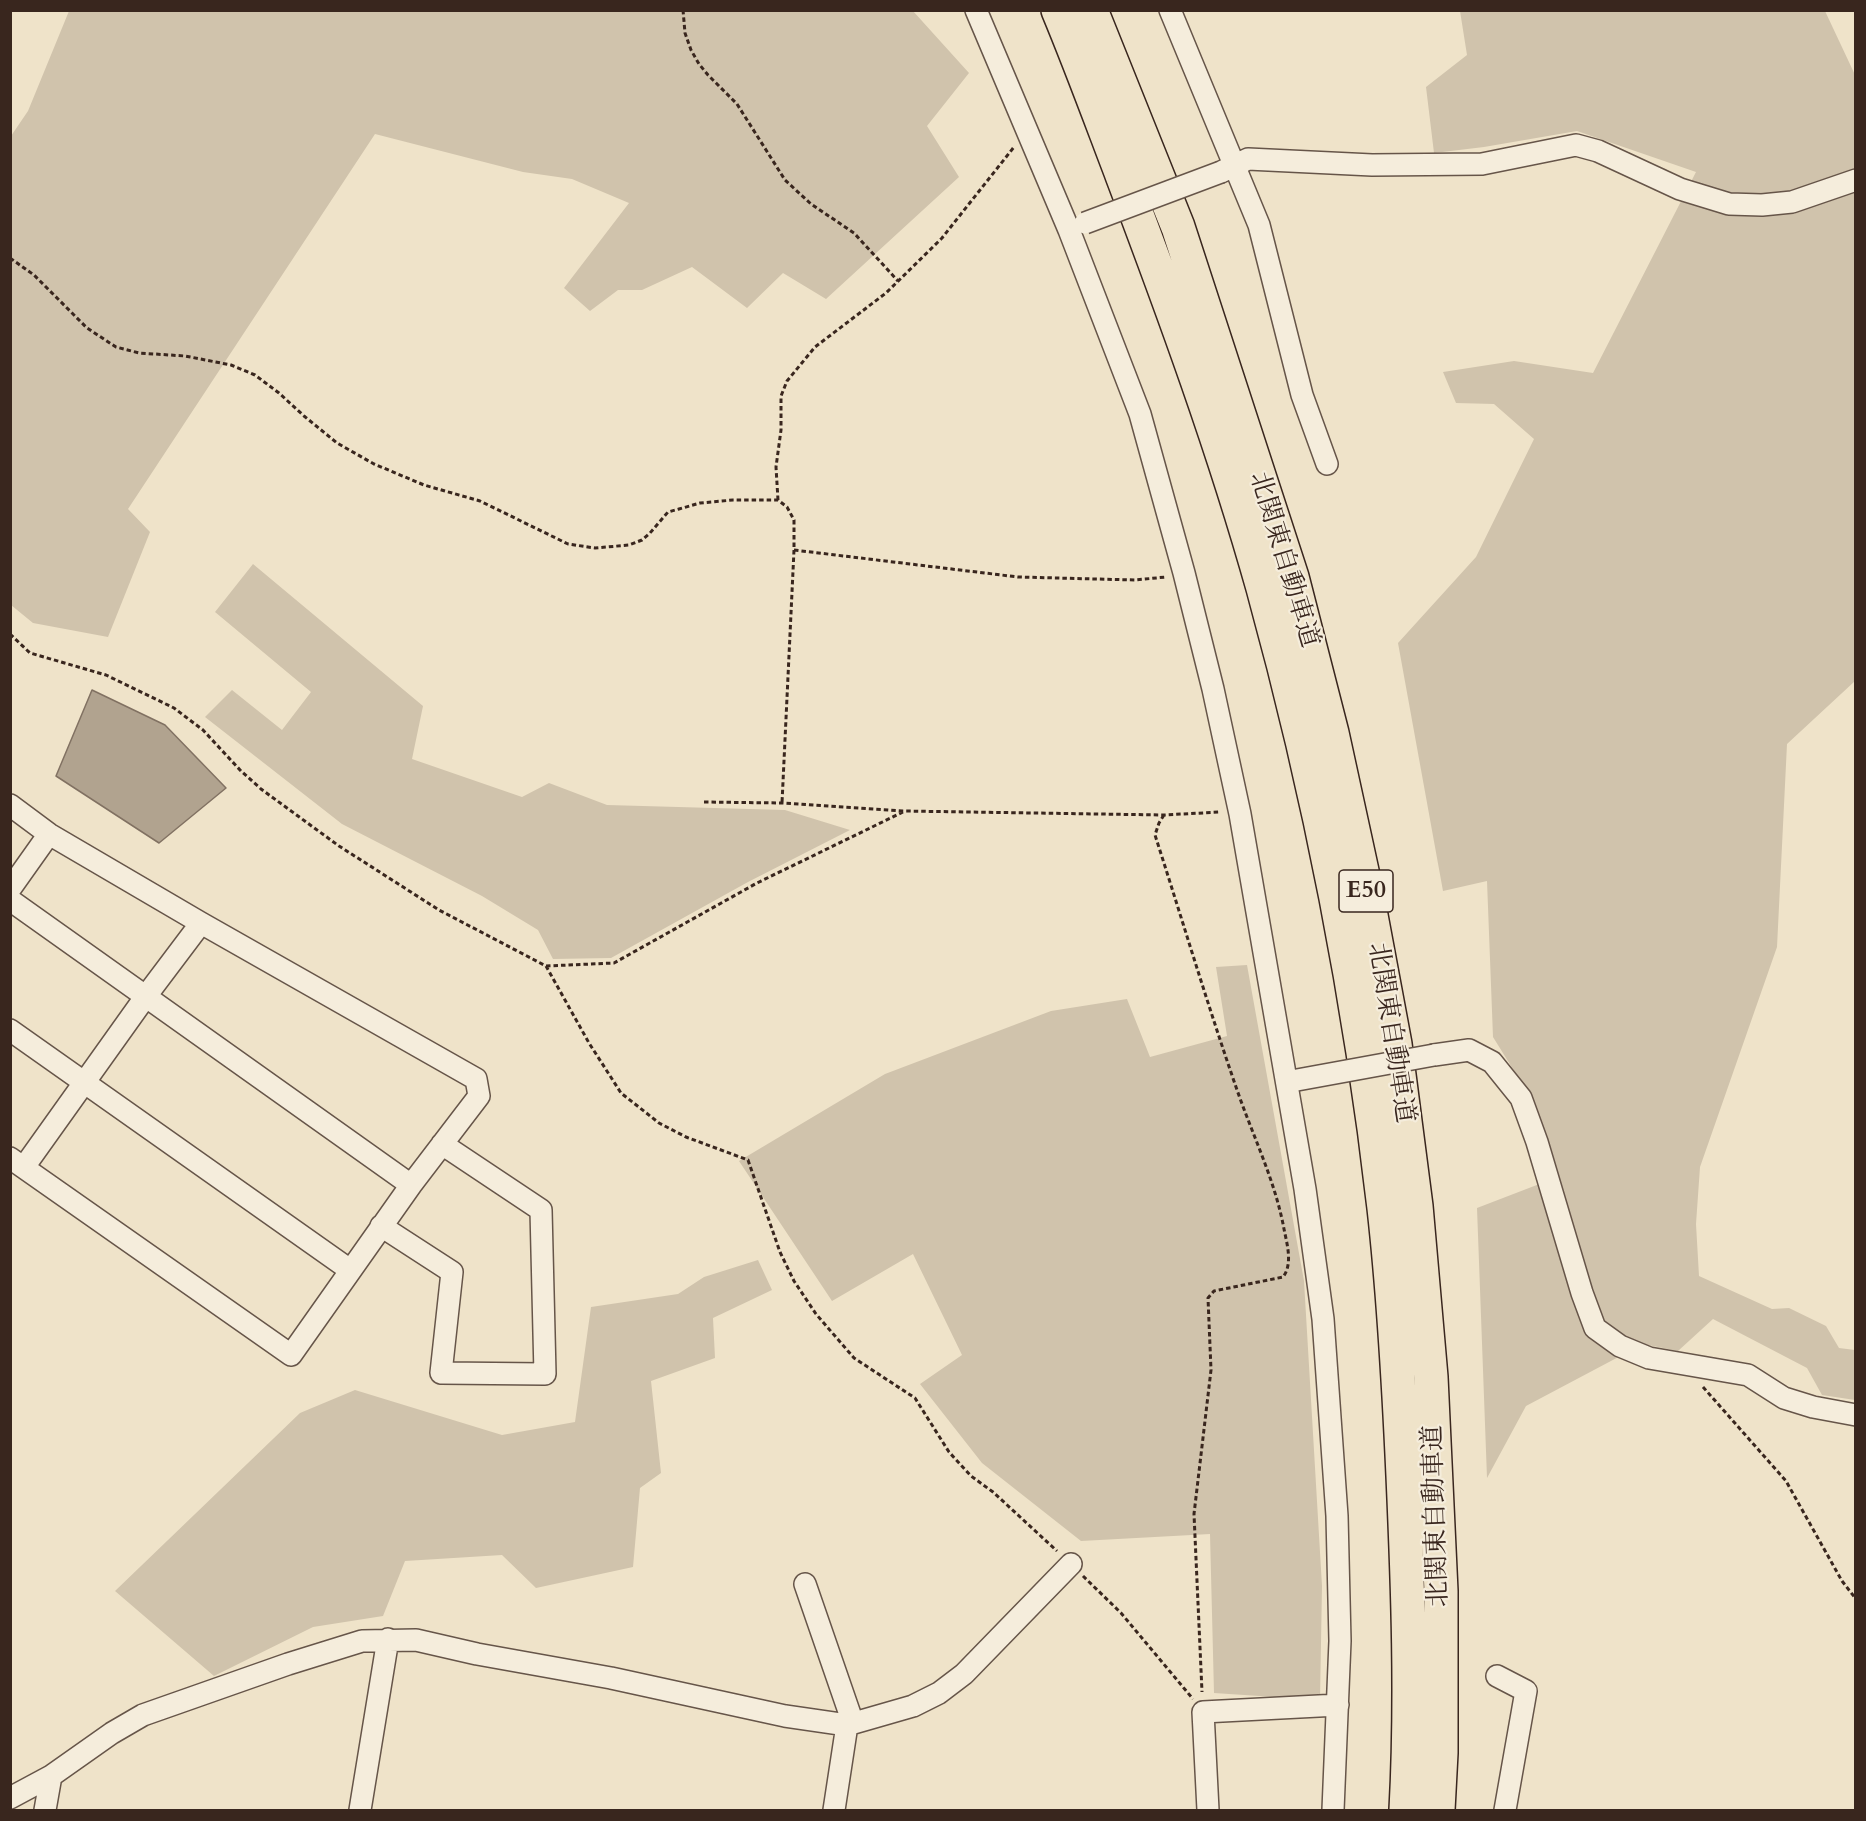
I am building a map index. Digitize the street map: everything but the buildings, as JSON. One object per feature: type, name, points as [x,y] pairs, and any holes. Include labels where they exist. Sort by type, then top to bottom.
[{"type":"highway","name":"北関東自動車道","points":[[1058,10],[1161,281],[1208,414],[1258,575],[1302,743],[1337,912],[1363,1048],[1381,1187],[1399,1380],[1408,1593],[1409,1755],[1406,1810]]},
{"type":"highway","name":"北関東自動車道","points":[[1091,10],[1178,227],[1292,577],[1332,733],[1367,894],[1395,1044],[1416,1206],[1431,1377],[1441,1591],[1441,1753],[1438,1810]]},
{"type":"street","points":[[976,10],[1028,129],[1077,227],[1140,414],[1184,573],[1213,689],[1240,814],[1292,1082],[1323,1319],[1337,1516],[1340,1641],[1333,1810]]},
{"type":"street","points":[[1170,10],[1228,168],[1259,225],[1302,394],[1327,464]]},
{"type":"street","points":[[1077,227],[1248,159],[1372,165],[1482,164],[1576,145],[1598,151],[1680,189],[1729,204],[1792,202],[1856,180]]},
{"type":"street","points":[[10,805],[49,834],[476,1079],[478,1096],[381,1226],[291,1355],[17,1162],[85,1083],[201,923]]},
{"type":"street","points":[[10,889],[49,834]]},
{"type":"street","points":[[10,900],[411,1185]]},
{"type":"street","points":[[10,1030],[350,1270]]},
{"type":"street","points":[[1292,1082],[1469,1050],[1492,1062],[1521,1098],[1537,1142],[1577,1279],[1594,1328],[1620,1346],[1649,1358],[1748,1376],[1784,1398],[1813,1407],[1856,1415]]},
{"type":"street","points":[[381,1226],[452,1272],[441,1373],[545,1374],[541,1210],[442,1144]]},
{"type":"street","points":[[10,1797],[51,1776],[112,1732],[143,1715],[288,1664],[362,1641],[416,1640],[610,1678],[785,1716],[850,1724],[913,1706],[939,1693],[964,1674],[1071,1564]]},
{"type":"street","points":[[805,1584],[850,1724],[834,1810]]},
{"type":"street","points":[[360,1810],[388,1639]]},
{"type":"street","points":[[1497,1676],[1526,1691],[1505,1810]]},
{"type":"street","points":[[1208,1810],[1203,1712],[1338,1706]]},
{"type":"street","points":[[45,1810],[51,1776]]},
{"type":"path","points":[[682,10],[685,33],[699,64],[737,105],[785,180],[811,204],[854,233],[898,281]]},
{"type":"path","points":[[778,500],[776,467],[781,430],[781,396],[787,381],[815,347],[886,293],[942,238],[1028,129]]},
{"type":"path","points":[[10,258],[34,275],[87,328],[116,347],[138,353],[209,360],[239,368],[255,375],[355,454],[424,485],[480,501],[568,544],[595,548],[629,545],[642,540],[668,512],[700,503],[778,500],[788,507],[794,520],[794,550],[782,803]]},
{"type":"path","points":[[794,550],[1018,577],[1135,580],[1184,573]]},
{"type":"path","points":[[10,634],[30,653],[106,675],[174,708],[203,730],[261,789],[301,820],[380,874],[439,910],[546,966],[614,963],[757,883],[851,836],[894,818],[903,811]]},
{"type":"path","points":[[704,802],[782,803],[903,811],[1240,814]]},
{"type":"path","points":[[1164,815],[1155,835],[1218,1036],[1265,1163],[1284,1227],[1289,1260],[1288,1270],[1283,1277],[1214,1292],[1208,1298],[1211,1370],[1194,1514],[1203,1712]]},
{"type":"path","points":[[546,966],[589,1043],[621,1093],[659,1123],[748,1160],[767,1219],[794,1281],[837,1340],[854,1358],[915,1398],[949,1452],[971,1476],[993,1492],[1121,1612],[1203,1712]]},
{"type":"path","points":[[1684,1365],[1786,1482],[1842,1581],[1856,1599]]},
{"type":"shaded area","points":[[69,11],[913,11],[969,73],[927,126],[959,177],[826,299],[783,273],[747,308],[692,267],[642,290],[618,290],[590,311],[564,288],[629,203],[572,179],[523,172],[375,134],[128,509],[150,532],[108,637],[33,623],[11,605],[11,136],[28,111]]},
{"type":"shaded area","points":[[1460,11],[1825,11],[1856,77],[1855,681],[1787,744],[1777,947],[1700,1167],[1696,1224],[1699,1276],[1772,1309],[1789,1308],[1826,1326],[1839,1348],[1855,1350],[1855,1400],[1822,1395],[1807,1368],[1713,1319],[1678,1351],[1643,1344],[1526,1406],[1487,1478],[1477,1208],[1555,1178],[1529,1095],[1493,1037],[1487,881],[1443,891],[1398,643],[1476,557],[1534,439],[1494,404],[1456,403],[1443,372],[1514,361],[1593,373],[1696,172],[1577,131],[1434,153],[1426,87],[1467,55]]},
{"type":"shaded area","points":[[253,564],[423,706],[412,759],[522,797],[549,783],[607,805],[785,810],[850,830],[748,882],[611,958],[553,959],[538,930],[482,896],[342,824],[205,717],[232,690],[282,730],[311,692],[215,612]]},
{"type":"shaded area","points":[[92,690],[165,725],[226,788],[159,843],[56,776]]},
{"type":"shaded area","points":[[1247,965],[1304,1281],[1322,1586],[1320,1700],[1214,1693],[1210,1534],[1081,1541],[982,1463],[920,1384],[962,1355],[913,1254],[832,1301],[739,1161],[885,1074],[1051,1011],[1127,999],[1150,1057],[1227,1036],[1216,967]]},
{"type":"shaded area","points":[[758,1260],[772,1290],[713,1318],[715,1358],[651,1381],[661,1473],[640,1488],[633,1567],[536,1588],[502,1555],[405,1561],[383,1616],[313,1627],[214,1676],[115,1591],[300,1413],[355,1390],[502,1435],[575,1422],[591,1307],[678,1294],[704,1277]]}]
